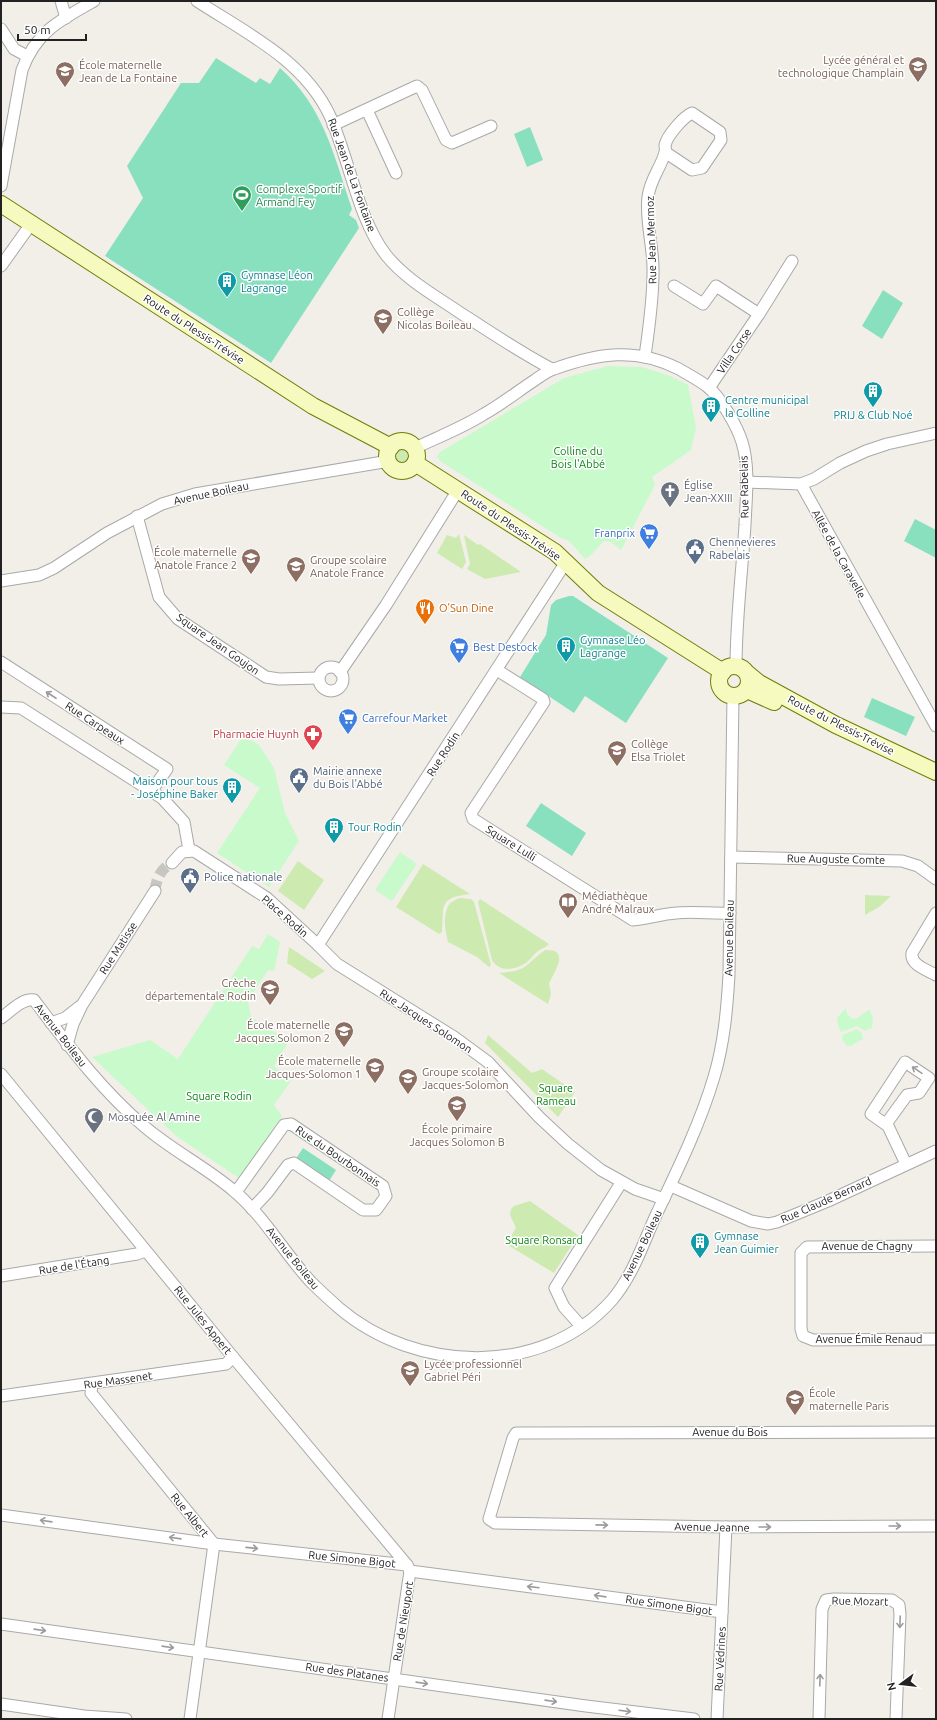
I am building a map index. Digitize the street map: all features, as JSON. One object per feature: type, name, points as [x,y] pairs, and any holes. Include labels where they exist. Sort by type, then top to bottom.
[{"type":"main road","name":"Route du Plessis-Trévise","points":[[1,204],[313,406],[390,454]]},
{"type":"main road","points":[[403,441],[412,445],[415,456],[411,468],[402,471],[394,468],[390,454],[398,442],[403,441]]},
{"type":"main road","name":"Route du Plessis-Trévise","points":[[415,456],[458,490],[555,552],[598,593],[761,696],[833,734],[936,784]]},
{"type":"main road","name":"Route du Plessis-Trévise","points":[[737,680],[759,683],[836,725],[936,772]]},
{"type":"street","points":[[61,1],[66,18]]},
{"type":"street","points":[[1,186],[22,70],[27,56],[41,35],[94,1]]},
{"type":"street","name":"Rue Jean de La Fontaine","points":[[197,1],[280,54],[309,82],[321,99],[334,125],[376,240],[398,269],[431,294],[513,347],[552,369]]},
{"type":"street","points":[[1,29],[14,49],[27,56]]},
{"type":"street","points":[[334,125],[417,86],[422,90],[446,140],[452,143],[491,126]]},
{"type":"street","points":[[367,110],[396,173]]},
{"type":"street","points":[[692,113],[720,132],[721,140],[702,168],[692,170],[665,152],[665,144],[684,117],[692,113]]},
{"type":"street","name":"Rue Jean Mermoz","points":[[645,356],[652,303],[653,273],[653,252],[648,218],[648,197],[653,176],[665,152]]},
{"type":"street","points":[[1,266],[30,224]]},
{"type":"street","name":"Villa Corse","points":[[709,388],[759,314],[792,261]]},
{"type":"street","points":[[674,286],[703,304],[716,286],[759,314]]},
{"type":"street","name":"Rue Rabelais","points":[[415,456],[452,432],[484,414],[552,369],[602,356],[631,354],[645,356],[668,364],[694,377],[709,388],[724,408],[737,430],[744,450],[746,482],[744,545],[738,606],[737,680]]},
{"type":"street","points":[[746,482],[801,484],[814,479],[840,463],[866,451],[887,444],[936,433]]},
{"type":"street","name":"Avenue Boileau","points":[[2,581],[39,575],[54,568],[137,516],[162,504],[195,494],[390,454]]},
{"type":"street","name":"Allée de la Caravelle","points":[[801,484],[936,726]]},
{"type":"street","points":[[340,672],[386,605],[458,490]]},
{"type":"street","name":"Square Jean Goujon","points":[[137,516],[159,597],[178,619],[266,677],[279,679],[319,678]]},
{"type":"street","name":"Rue Rodin","points":[[318,945],[566,562]]},
{"type":"street","name":"Rue Carpeaux","points":[[1,662],[166,769],[152,790]]},
{"type":"street","points":[[330,667],[340,672],[342,677],[340,687],[331,691],[322,688],[319,678],[322,671],[330,667]]},
{"type":"street","name":"Square Lulli","points":[[496,670],[543,699],[544,702],[471,813],[473,819],[633,920],[644,920],[653,915],[677,913],[730,913]]},
{"type":"street","name":"Avenue Boileau","points":[[1,1018],[28,999],[34,1000],[67,1045],[145,1128],[236,1192],[252,1209],[311,1282],[342,1311],[366,1327],[392,1341],[422,1351],[456,1358],[491,1358],[547,1345],[564,1337],[581,1326],[611,1301],[626,1281],[645,1244],[671,1186],[708,1095],[721,1047],[728,1006],[737,680]]},
{"type":"street","points":[[1,707],[21,708],[152,790],[162,798],[184,822],[188,835],[189,850],[180,853],[172,863]]},
{"type":"street","name":"Place Rodin","points":[[189,850],[202,856],[267,898],[318,945]]},
{"type":"street","name":"Rue Auguste Comte","points":[[731,856],[902,861],[918,866],[936,878]]},
{"type":"street","name":"Rue Matisse","points":[[67,1045],[73,1024],[82,1006],[155,890]]},
{"type":"street","points":[[936,913],[912,953],[911,958],[914,963],[936,976]]},
{"type":"street","name":"Rue Jacques Solomon","points":[[318,945],[337,964],[482,1057],[539,1118],[568,1144],[601,1170],[621,1183],[642,1193],[664,1199]]},
{"type":"street","points":[[51,1023],[65,1018],[82,1006]]},
{"type":"street","points":[[886,1124],[907,1095],[919,1092],[929,1078],[905,1062],[871,1114],[886,1124],[906,1164]]},
{"type":"street","name":"Rue Jules Appert","points":[[1,1074],[233,1357],[409,1568]]},
{"type":"street","name":"Rue du Bourbonnais","points":[[236,1192],[284,1125],[291,1124],[383,1186],[386,1196],[376,1210],[363,1210],[294,1163],[288,1164],[267,1193],[252,1209]]},
{"type":"street","name":"Rue Claude Bernard","points":[[671,1186],[751,1221],[768,1224],[777,1222],[828,1200],[936,1151]]},
{"type":"street","points":[[581,1326],[564,1307],[555,1288],[621,1183]]},
{"type":"street","name":"Avenue de Chagny","points":[[803,1336],[800,1329],[801,1253],[806,1246],[936,1246]]},
{"type":"street","name":"Rue de l'Étang","points":[[1,1276],[137,1254],[146,1251]]},
{"type":"street","name":"Avenue Émile Renaud","points":[[803,1336],[813,1340],[936,1339]]},
{"type":"street","name":"Rue Massenet","points":[[1,1396],[226,1364],[233,1357]]},
{"type":"street","name":"Rue Albert","points":[[92,1384],[91,1394],[214,1544],[190,1719]]},
{"type":"street","name":"Avenue du Bois","points":[[489,1519],[513,1438],[516,1433],[936,1432]]},
{"type":"street","name":"Rue Simone Bigot","points":[[1,1515],[214,1544],[409,1568],[722,1612]]},
{"type":"street","name":"Avenue Jeanne","points":[[489,1519],[495,1523],[726,1527],[936,1526]]},
{"type":"street","name":"Rue Védrines","points":[[717,1719],[726,1527]]},
{"type":"street","name":"Rue de Nieuport","points":[[388,1719],[409,1568]]},
{"type":"street","name":"Rue Mozart","points":[[819,1719],[822,1608],[826,1600],[834,1599],[892,1600],[899,1605],[900,1614],[896,1719]]},
{"type":"street","name":"Rue des Platanes","points":[[1,1624],[694,1719]]},
{"type":"street","points":[[1,1704],[84,1716],[126,1719]]},
{"type":"green space","name":"Complexe Sportif Armand Fey","points":[[216,58],[256,83],[260,78],[270,84],[280,68],[295,83],[307,99],[326,133],[352,209],[349,215],[356,220],[359,228],[271,363],[105,256],[143,198],[127,166],[181,83],[199,83]]},
{"type":"green space","points":[[530,127],[543,160],[527,167],[514,134]]},
{"type":"green space","points":[[883,290],[903,303],[882,339],[862,326]]},
{"type":"green space","name":"Colline du Bois l'Abbé","points":[[608,366],[642,367],[670,376],[688,385],[696,428],[691,450],[652,477],[655,485],[621,550],[611,542],[604,541],[590,556],[585,559],[569,541],[561,538],[440,461],[437,457],[440,452],[564,378]]},
{"type":"green space","points":[[402,447],[408,449],[410,455],[408,461],[402,463],[396,461],[394,455],[396,449]]},
{"type":"green space","points":[[915,519],[936,530],[936,558],[904,541]]},
{"type":"green space","points":[[459,534],[466,562],[462,569],[437,553],[447,535],[456,538]]},
{"type":"green space","points":[[464,535],[521,572],[485,579],[467,569],[470,564]]},
{"type":"green space","points":[[573,596],[668,658],[626,723],[585,696],[574,713],[520,677],[546,635],[551,605],[556,600]]},
{"type":"green space","points":[[872,698],[915,717],[906,736],[864,717]]},
{"type":"green space","points":[[243,736],[259,745],[274,768],[285,813],[299,841],[269,887],[217,853],[260,788],[224,765]]},
{"type":"green space","points":[[541,803],[586,833],[572,856],[526,826]]},
{"type":"green space","points":[[400,852],[417,864],[392,901],[375,890]]},
{"type":"green space","points":[[298,861],[324,880],[304,910],[278,891]]},
{"type":"green space","points":[[423,864],[470,894],[452,898],[445,904],[443,909],[442,932],[439,934],[396,907]]},
{"type":"green space","points":[[865,895],[890,897],[879,907],[865,915]]},
{"type":"green space","points":[[459,898],[471,899],[474,902],[491,965],[489,967],[477,957],[448,942],[445,927],[447,908],[450,903]]},
{"type":"green space","points":[[480,899],[549,944],[538,951],[523,965],[508,969],[499,967],[492,960],[478,902]]},
{"type":"green space","name":"Square Rodin","points":[[268,934],[280,942],[274,971],[268,970],[248,1001],[251,1017],[289,1041],[274,1066],[291,1081],[274,1105],[282,1116],[239,1178],[176,1136],[92,1057],[150,1040],[178,1059],[252,946],[259,949]]},
{"type":"green space","points":[[289,947],[325,971],[312,979],[287,963]]},
{"type":"green space","points":[[545,950],[558,953],[559,957],[557,968],[549,984],[551,994],[548,1004],[499,973],[521,969]]},
{"type":"green space","points":[[846,1008],[847,1014],[853,1019],[858,1018],[870,1010],[873,1019],[872,1028],[865,1031],[857,1026],[841,1032],[837,1018]]},
{"type":"green space","points":[[857,1029],[862,1033],[863,1039],[850,1046],[846,1045],[842,1039],[843,1035]]},
{"type":"green space","name":"Square Rameau","points":[[488,1035],[532,1073],[542,1069],[575,1092],[558,1117],[485,1043]]},
{"type":"green space","points":[[303,1148],[336,1170],[329,1181],[295,1160]]},
{"type":"green space","name":"Square Ronsard","points":[[530,1201],[578,1235],[554,1273],[506,1244],[516,1228],[510,1215],[511,1209],[514,1206]]},
{"type":"tunnel","points":[[155,891],[160,874],[168,865],[172,863]]},
{"type":"place","name":"Lycée général et technologique Champlain","points":[[918,83]]},
{"type":"place","name":"École maternelle Jean de La Fontaine","points":[[65,88]]},
{"type":"place","name":"Complexe Sportif Armand Fey","points":[[242,212]]},
{"type":"place","name":"Gymnase Léon Lagrange","points":[[227,298]]},
{"type":"place","name":"Collège Nicolas Boileau","points":[[383,335]]},
{"type":"place","name":"PRIJ & Club Noé","points":[[873,408]]},
{"type":"place","name":"Centre municipal la Colline","points":[[711,423]]},
{"type":"place","name":"Église Jean-XXIII","points":[[670,508]]},
{"type":"place","name":"Franprix","points":[[649,550]]},
{"type":"place","name":"Chennevieres Rabelais","points":[[695,565]]},
{"type":"place","name":"École maternelle Anatole France 2","points":[[251,575]]},
{"type":"place","name":"Groupe scolaire Anatole France","points":[[296,583]]},
{"type":"place","name":"O’Sun Dine","points":[[425,625]]},
{"type":"place","name":"Gymnase Léo Lagrange","points":[[566,663]]},
{"type":"place","name":"Best Destock","points":[[459,664]]},
{"type":"place","name":"Carrefour Market","points":[[348,735]]},
{"type":"place","name":"Pharmacie Huynh","points":[[313,751]]},
{"type":"place","name":"Collège Elsa Triolet","points":[[617,767]]},
{"type":"place","name":"Mairie annexe du Bois l'Abbé","points":[[299,794]]},
{"type":"place","name":"Maison pour tous - Joséphine Baker","points":[[232,804]]},
{"type":"place","name":"Tour Rodin","points":[[334,844]]},
{"type":"place","name":"Police nationale","points":[[190,894]]},
{"type":"place","name":"Médiathèque André Malraux","points":[[568,919]]},
{"type":"place","name":"Crèche départementale Rodin","points":[[270,1006]]},
{"type":"place","name":"École maternelle Jacques Solomon 2","points":[[344,1048]]},
{"type":"place","name":"École maternelle Jacques-Solomon 1","points":[[375,1084]]},
{"type":"place","name":"Groupe scolaire Jacques-Solomon","points":[[408,1095]]},
{"type":"place","name":"École primaire Jacques Solomon B","points":[[457,1122]]},
{"type":"place","name":"Mosquée Al Amine","points":[[94,1134]]},
{"type":"place","name":"Gymnase Jean Guimier","points":[[700,1259]]},
{"type":"place","name":"Lycée professionnel Gabriel Péri","points":[[410,1387]]},
{"type":"place","name":"École maternelle Paris","points":[[795,1416]]}]
